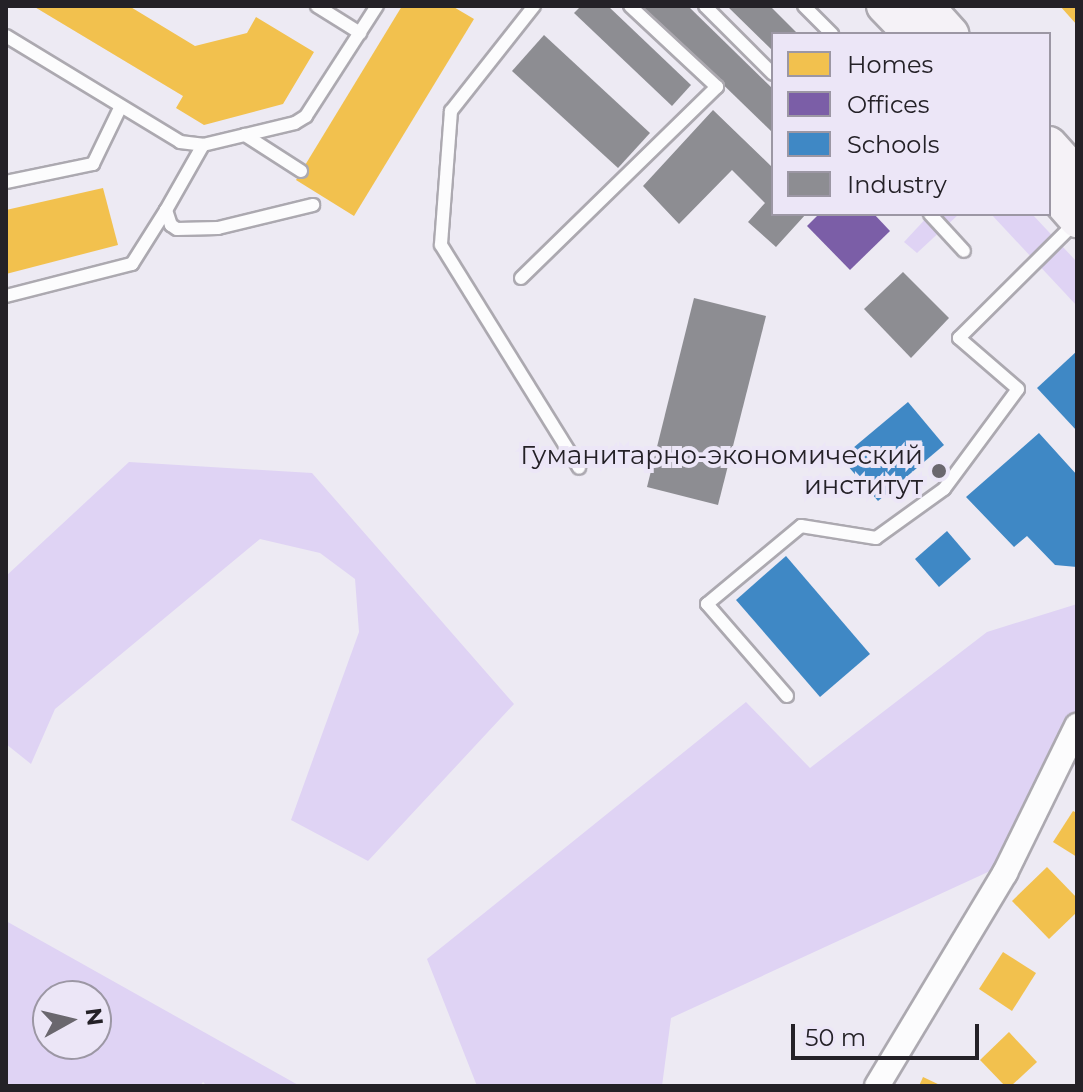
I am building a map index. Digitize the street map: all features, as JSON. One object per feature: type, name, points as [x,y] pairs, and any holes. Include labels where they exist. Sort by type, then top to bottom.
[{"type":"main road","points":[[884,6],[909,32]]},
{"type":"main road","points":[[926,6],[949,32]]},
{"type":"main road","points":[[1051,146],[1077,175]]},
{"type":"main road","points":[[1051,190],[1077,221]]},
{"type":"street","points":[[877,1086],[1005,873],[1077,726]]},
{"type":"lane","points":[[317,6],[360,33]]},
{"type":"lane","points":[[6,36],[185,144],[203,145],[295,123],[306,116],[377,6]]},
{"type":"lane","points":[[534,6],[451,111],[441,245],[579,468]]},
{"type":"lane","points":[[521,278],[717,87],[630,6]]},
{"type":"lane","points":[[705,6],[771,72]]},
{"type":"lane","points":[[804,6],[830,32]]},
{"type":"lane","points":[[6,182],[93,164],[121,106]]},
{"type":"lane","points":[[245,135],[301,171]]},
{"type":"lane","points":[[6,296],[132,264],[203,145]]},
{"type":"lane","points":[[166,210],[171,225],[177,229],[202,230],[313,205]]},
{"type":"lane","points":[[932,216],[964,251]]},
{"type":"lane","points":[[787,696],[707,604],[801,526],[876,538],[944,489],[1018,389],[959,338],[1077,221]]},
{"type":"shaded area","points":[[928,216],[957,216],[917,253],[904,242]]},
{"type":"shaded area","points":[[993,216],[1034,216],[1077,262],[1077,306]]},
{"type":"shaded area","points":[[129,462],[312,473],[514,704],[368,861],[291,820],[359,632],[355,579],[320,553],[260,539],[55,709],[31,764],[6,744],[6,576]]},
{"type":"shaded area","points":[[1077,604],[1077,762],[1001,866],[671,1018],[662,1086],[477,1086],[427,959],[746,702],[810,768],[987,632]]},
{"type":"shaded area","points":[[6,921],[111,980],[32,980],[32,1060],[112,1060],[112,980],[300,1086],[207,1086],[203,1082],[200,1086],[6,1086]]},
{"type":"building: Homes","points":[[33,6],[129,6],[195,46],[247,33],[256,17],[314,52],[283,104],[204,125],[176,108],[183,96]]},
{"type":"building: Homes","points":[[402,6],[452,6],[474,19],[354,216],[296,180]]},
{"type":"building: Homes","points":[[1060,6],[1077,6],[1077,25]]},
{"type":"building: Homes","points":[[103,188],[118,245],[6,274],[6,210]]},
{"type":"building: Homes","points":[[1073,811],[1077,813],[1077,857],[1053,842]]},
{"type":"building: Homes","points":[[1047,867],[1077,898],[1077,912],[1049,939],[1012,901]]},
{"type":"building: Homes","points":[[1003,952],[1036,973],[1012,1011],[979,989]]},
{"type":"building: Homes","points":[[1009,1032],[1037,1062],[1011,1086],[1005,1086],[980,1060]]},
{"type":"building: Homes","points":[[923,1077],[942,1086],[919,1086]]},
{"type":"building: Offices","points":[[817,216],[876,216],[890,231],[850,270],[807,226]]},
{"type":"building: Schools","points":[[1077,351],[1077,431],[1037,388]]},
{"type":"building: Schools","points":[[908,402],[944,445],[878,501],[841,458]]},
{"type":"building: Schools","points":[[1039,433],[1077,475],[1077,567],[1055,565],[1027,536],[1014,547],[966,497]]},
{"type":"building: Schools","points":[[947,531],[971,559],[939,587],[915,559]]},
{"type":"building: Schools","points":[[786,556],[870,654],[820,697],[736,600]]},
{"type":"building: Industry","points":[[581,6],[608,6],[691,85],[672,106],[574,13]]},
{"type":"building: Industry","points":[[642,6],[688,6],[771,87],[771,131]]},
{"type":"building: Industry","points":[[727,6],[770,6],[796,32],[771,32],[771,49]]},
{"type":"building: Industry","points":[[544,35],[650,133],[618,168],[512,71]]},
{"type":"building: Industry","points":[[713,110],[771,166],[771,216],[804,216],[776,247],[748,222],[765,203],[732,170],[679,224],[643,186]]},
{"type":"building: Industry","points":[[903,272],[949,318],[911,358],[864,309]]},
{"type":"building: Industry","points":[[694,298],[766,316],[718,505],[647,487]]},
{"type":"place","name":"Гуманитарно-экономический институт","points":[[939,471]]}]
